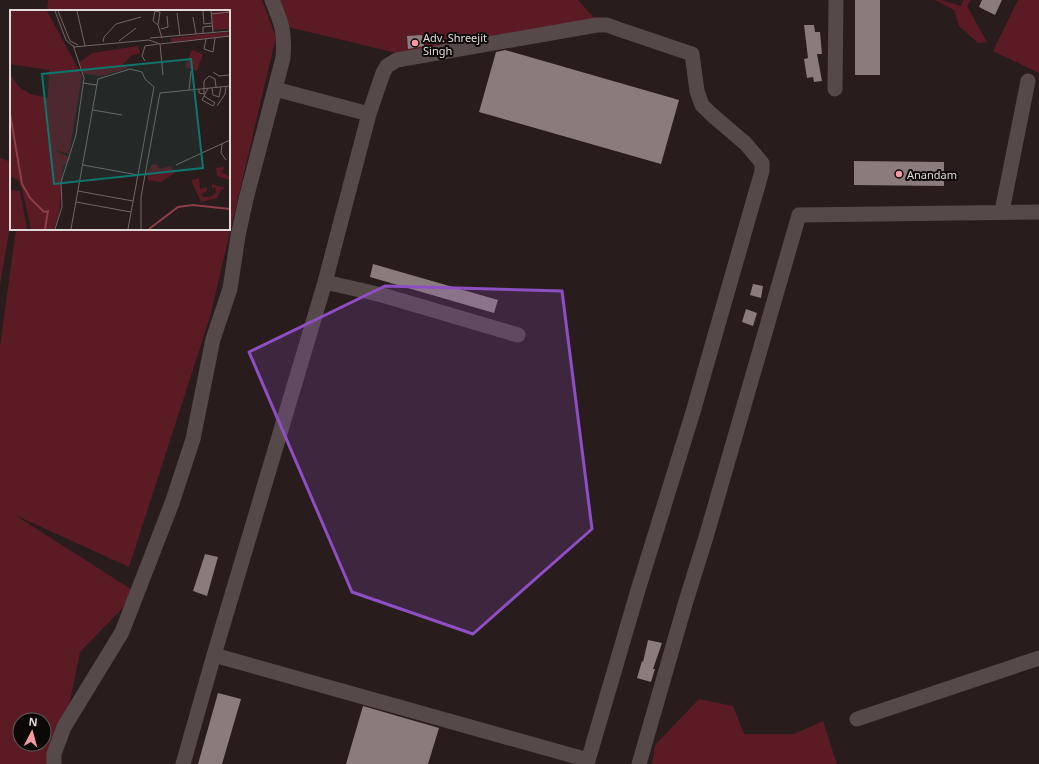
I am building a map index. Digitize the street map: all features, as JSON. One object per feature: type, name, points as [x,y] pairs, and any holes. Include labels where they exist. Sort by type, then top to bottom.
[{"type":"street","points":[[54,764],[54,754],[64,727],[122,632],[172,504],[191,446],[213,339],[230,289],[238,236],[246,199],[283,58],[284,35],[282,24],[272,0]]},
{"type":"street","points":[[835,89],[836,0]]},
{"type":"street","points":[[184,764],[214,655],[325,282],[369,114],[383,73],[387,66],[397,60],[597,25],[607,25],[692,54],[697,91],[702,105],[746,144],[762,163],[762,171],[697,397],[638,590],[588,762],[214,655]]},
{"type":"street","points":[[1002,211],[1028,80]]},
{"type":"street","points":[[276,89],[369,114]]},
{"type":"street","points":[[639,764],[799,215],[1002,211],[1039,212]]},
{"type":"street","points":[[325,282],[382,295],[518,335]]},
{"type":"street","points":[[857,719],[1039,658]]},
{"type":"highlighted area","points":[[385,286],[562,291],[592,529],[473,634],[352,592],[249,352]]},
{"type":"shaded area","points":[[48,0],[262,0],[276,37],[210,317],[129,567],[15,515],[137,593],[80,652],[57,764],[0,764],[0,346],[16,230],[230,230],[230,10],[47,10]]},
{"type":"shaded area","points":[[278,0],[578,0],[596,20],[412,54],[392,52],[288,27]]},
{"type":"shaded area","points":[[935,0],[941,0],[961,6],[963,0],[971,0],[967,6],[987,42],[978,43],[959,26],[954,10]]},
{"type":"shaded area","points":[[1018,0],[1039,0],[1039,73],[993,51]]},
{"type":"shaded area","points":[[0,158],[10,162],[10,227],[0,285]]},
{"type":"shaded area","points":[[699,699],[733,706],[744,734],[794,734],[823,721],[837,764],[652,764],[655,745]]},
{"type":"building","points":[[855,0],[880,0],[880,75],[855,75]]},
{"type":"building","points":[[982,0],[1002,0],[995,15],[979,7]]},
{"type":"building","points":[[804,25],[814,25],[815,32],[820,32],[822,54],[817,54],[822,81],[814,82],[813,77],[807,78],[804,59],[808,58]]},
{"type":"building","name":"Adv. Shreejit Singh","points":[[422,35],[424,46],[408,49],[407,36]]},
{"type":"building","points":[[505,50],[679,100],[661,164],[479,112],[496,52]]},
{"type":"building","name":"Anandam","points":[[854,161],[944,162],[944,186],[854,185]]},
{"type":"building","points":[[373,264],[498,300],[494,313],[370,277]]},
{"type":"building","points":[[753,284],[763,286],[761,298],[750,295]]},
{"type":"building","points":[[746,309],[757,313],[753,326],[742,322]]},
{"type":"building","points":[[205,554],[218,557],[207,596],[193,591]]},
{"type":"building","points":[[648,640],[662,643],[653,669],[655,669],[651,682],[637,678],[642,661],[643,662]]},
{"type":"building","points":[[218,693],[241,699],[222,764],[198,764]]},
{"type":"building","points":[[363,706],[439,728],[428,764],[346,764]]},
{"type":"place","name":"Adv. Shreejit Singh","points":[[415,43]]},
{"type":"place","name":"Anandam","points":[[899,174]]}]
